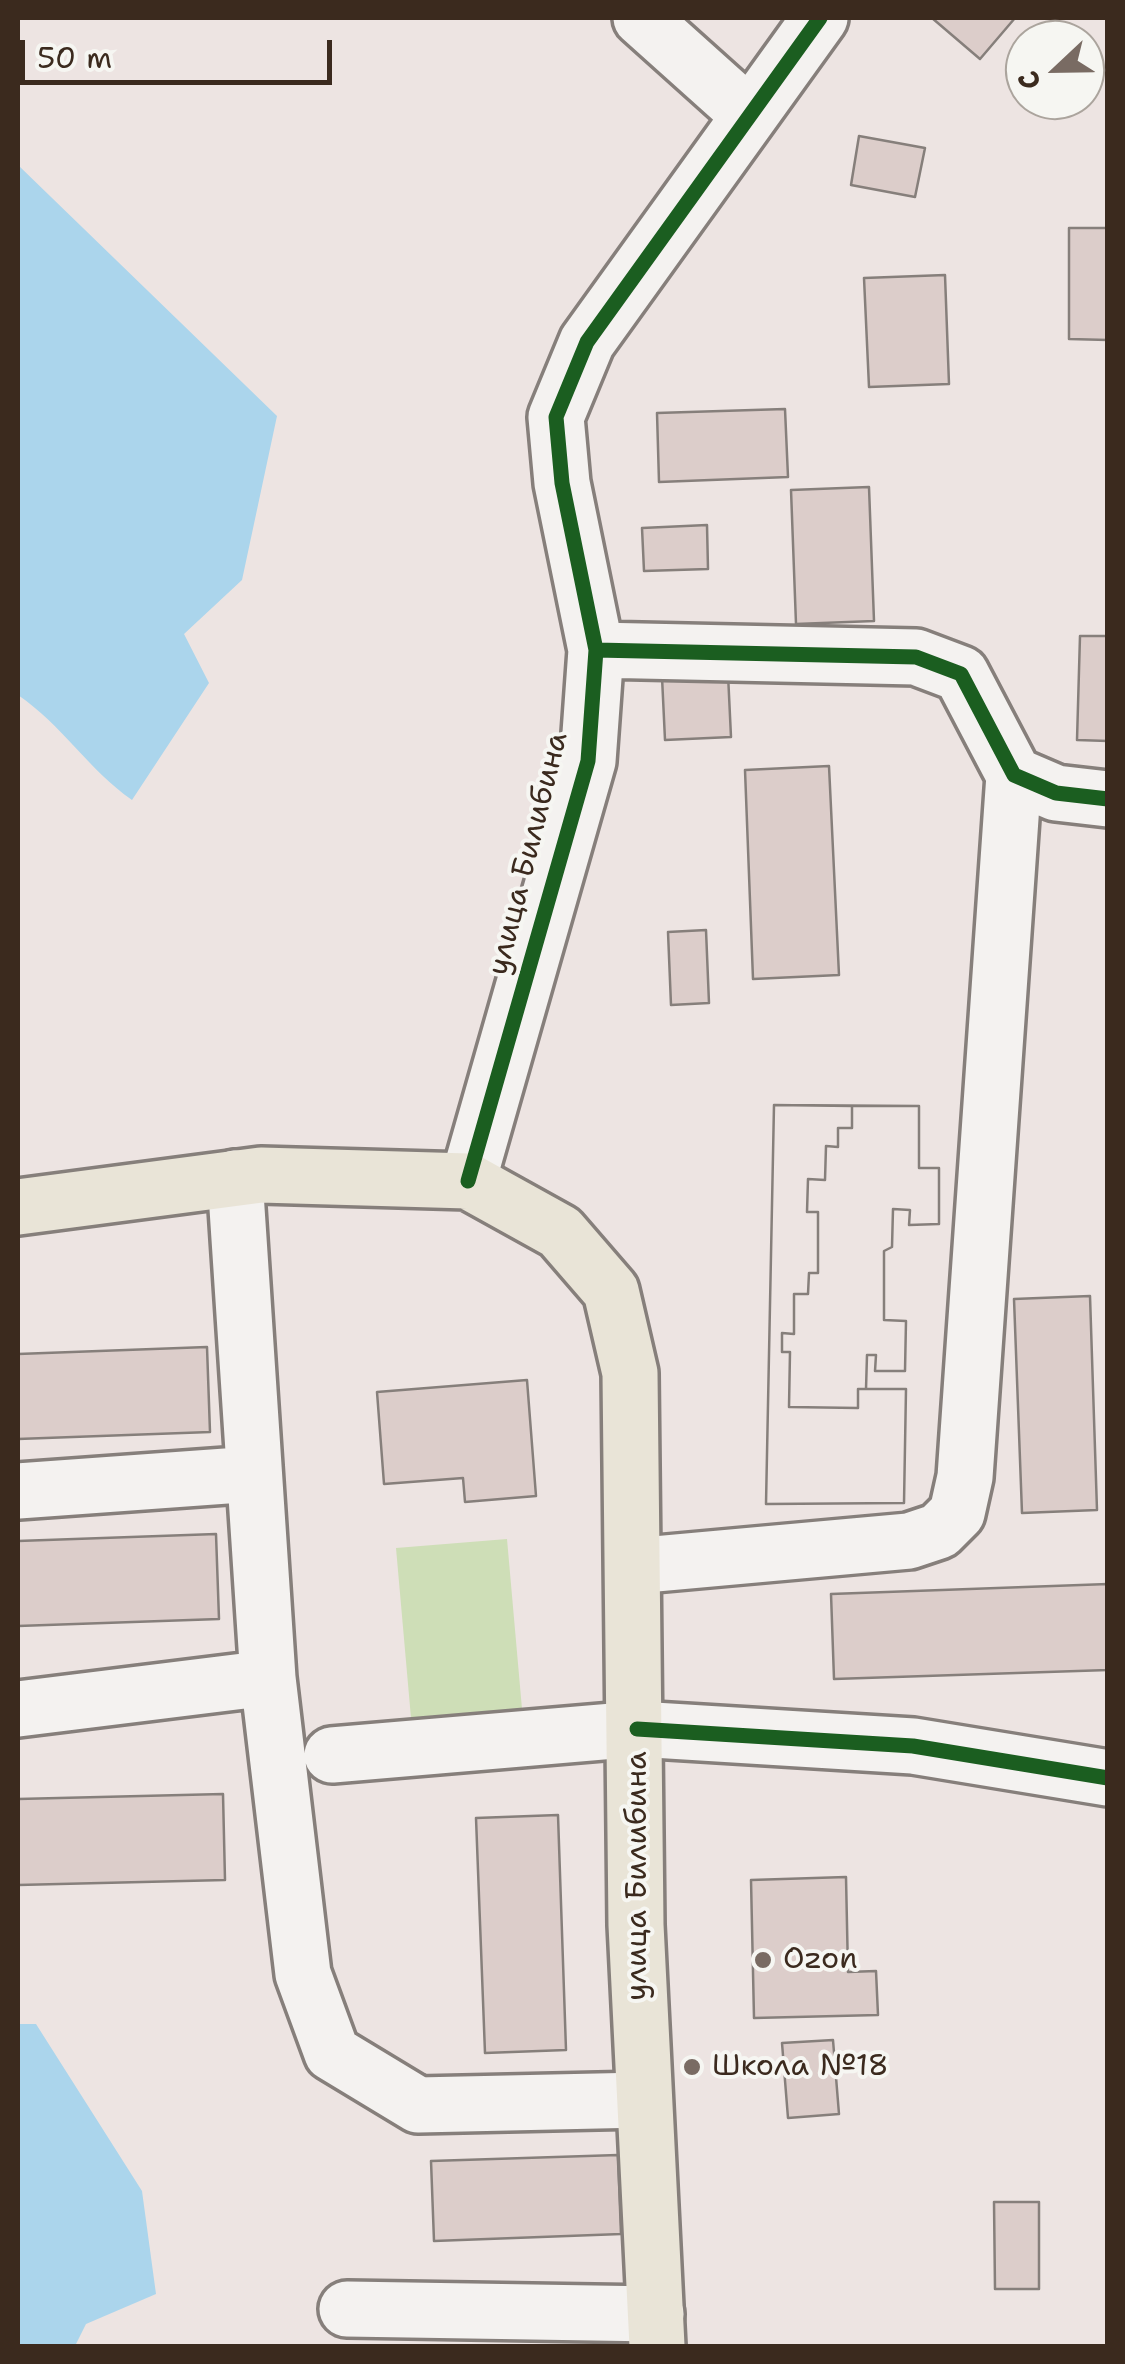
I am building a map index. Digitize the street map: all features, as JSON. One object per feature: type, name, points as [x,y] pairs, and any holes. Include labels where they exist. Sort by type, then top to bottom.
[{"type":"main road","name":"улица Билибина","points":[[18,1206],[235,1178],[468,1181],[560,1232],[611,1291],[630,1373],[637,1729],[636,1925],[642,2100],[657,2330]]},
{"type":"street","points":[[641,18],[748,114]]},
{"type":"street","name":"улица Билибина","points":[[468,1181],[588,761],[596,650],[562,483],[556,417],[587,342],[820,18]]},
{"type":"street","points":[[596,650],[916,656],[961,674],[1014,776],[982,1267],[965,1477],[957,1513],[939,1531],[910,1541],[634,1566]]},
{"type":"street","points":[[1014,776],[1056,793],[1108,798]]},
{"type":"street","points":[[235,1178],[268,1678],[303,1974],[332,2053],[418,2105],[642,2100]]},
{"type":"street","points":[[18,1491],[254,1474]]},
{"type":"street","points":[[18,1708],[268,1678]]},
{"type":"street","points":[[332,1755],[637,1729],[913,1746],[1108,1778]]},
{"type":"street","points":[[347,2308],[657,2330]]},
{"type":"green space","points":[[507,1539],[522,1709],[411,1718],[396,1548]]},
{"type":"water","points":[[18,165],[277,416],[242,580],[184,634],[209,683],[132,800],[18,695]]},
{"type":"water","points":[[18,2024],[36,2024],[142,2191],[156,2294],[86,2324],[75,2346],[18,2346]]},
{"type":"building","points":[[932,18],[1015,18],[1005,20],[1005,30],[980,59]]},
{"type":"building","points":[[859,136],[925,148],[915,197],[851,185]]},
{"type":"building","points":[[1069,228],[1108,228],[1108,340],[1069,339]]},
{"type":"building","points":[[945,275],[949,384],[869,387],[864,278]]},
{"type":"building","points":[[785,409],[788,477],[659,482],[657,413]]},
{"type":"building","points":[[869,487],[874,621],[796,624],[791,490]]},
{"type":"building","points":[[707,525],[708,569],[644,571],[642,528]]},
{"type":"building","points":[[1080,636],[1108,636],[1108,741],[1077,740]]},
{"type":"building","points":[[728,674],[731,737],[665,740],[662,677]]},
{"type":"building","points":[[829,766],[839,975],[753,979],[745,770]]},
{"type":"building","points":[[706,930],[709,1003],[671,1005],[668,932]]},
{"type":"building","points":[[774,1105],[852,1106],[852,1128],[838,1128],[838,1147],[826,1146],[825,1180],[808,1179],[807,1212],[818,1212],[818,1273],[809,1273],[808,1294],[794,1294],[794,1334],[782,1333],[782,1352],[790,1352],[789,1407],[858,1408],[858,1389],[906,1389],[904,1503],[766,1504]]},
{"type":"building","points":[[774,1105],[919,1106],[919,1168],[939,1168],[939,1224],[909,1225],[910,1210],[893,1209],[892,1247],[884,1251],[884,1320],[906,1321],[905,1371],[875,1371],[876,1355],[867,1355],[866,1389],[906,1389],[904,1503],[766,1504]]},
{"type":"building","points":[[852,1106],[919,1106],[919,1168],[939,1168],[939,1224],[909,1225],[910,1210],[893,1209],[892,1247],[884,1251],[884,1320],[906,1321],[905,1371],[875,1371],[876,1355],[867,1355],[866,1389],[858,1389],[858,1408],[789,1407],[790,1352],[782,1352],[782,1333],[794,1334],[794,1294],[808,1294],[809,1273],[818,1273],[818,1212],[807,1212],[808,1179],[825,1180],[826,1146],[838,1147],[838,1128],[852,1128]]},
{"type":"building","points":[[1090,1296],[1097,1510],[1022,1513],[1014,1299]]},
{"type":"building","points":[[207,1347],[210,1432],[18,1439],[18,1354]]},
{"type":"building","points":[[527,1380],[536,1496],[465,1502],[463,1478],[384,1484],[377,1392]]},
{"type":"building","points":[[216,1534],[219,1619],[18,1626],[18,1541]]},
{"type":"building","points":[[1108,1584],[1108,1670],[834,1679],[831,1594]]},
{"type":"building","points":[[223,1794],[225,1880],[18,1885],[18,1799]]},
{"type":"building","points":[[558,1815],[566,2050],[485,2053],[476,1818]]},
{"type":"building","points":[[846,1877],[848,1972],[876,1971],[878,2015],[754,2018],[751,1880]]},
{"type":"building","points":[[833,2040],[839,2114],[788,2118],[782,2043]]},
{"type":"building","points":[[618,2155],[621,2234],[434,2241],[431,2161]]},
{"type":"building","points":[[994,2202],[1039,2202],[1039,2289],[995,2289]]},
{"type":"cycle path","points":[[468,1181],[588,761],[596,650],[562,483],[556,417],[587,342],[820,18]]},
{"type":"cycle path","points":[[596,650],[916,657],[961,674],[1014,775],[1056,793],[1108,799]]},
{"type":"cycle path","points":[[637,1729],[913,1746],[1108,1778]]},
{"type":"place","name":"Ozon","points":[[763,1960]]},
{"type":"place","name":"Школа №18","points":[[692,2067]]}]
